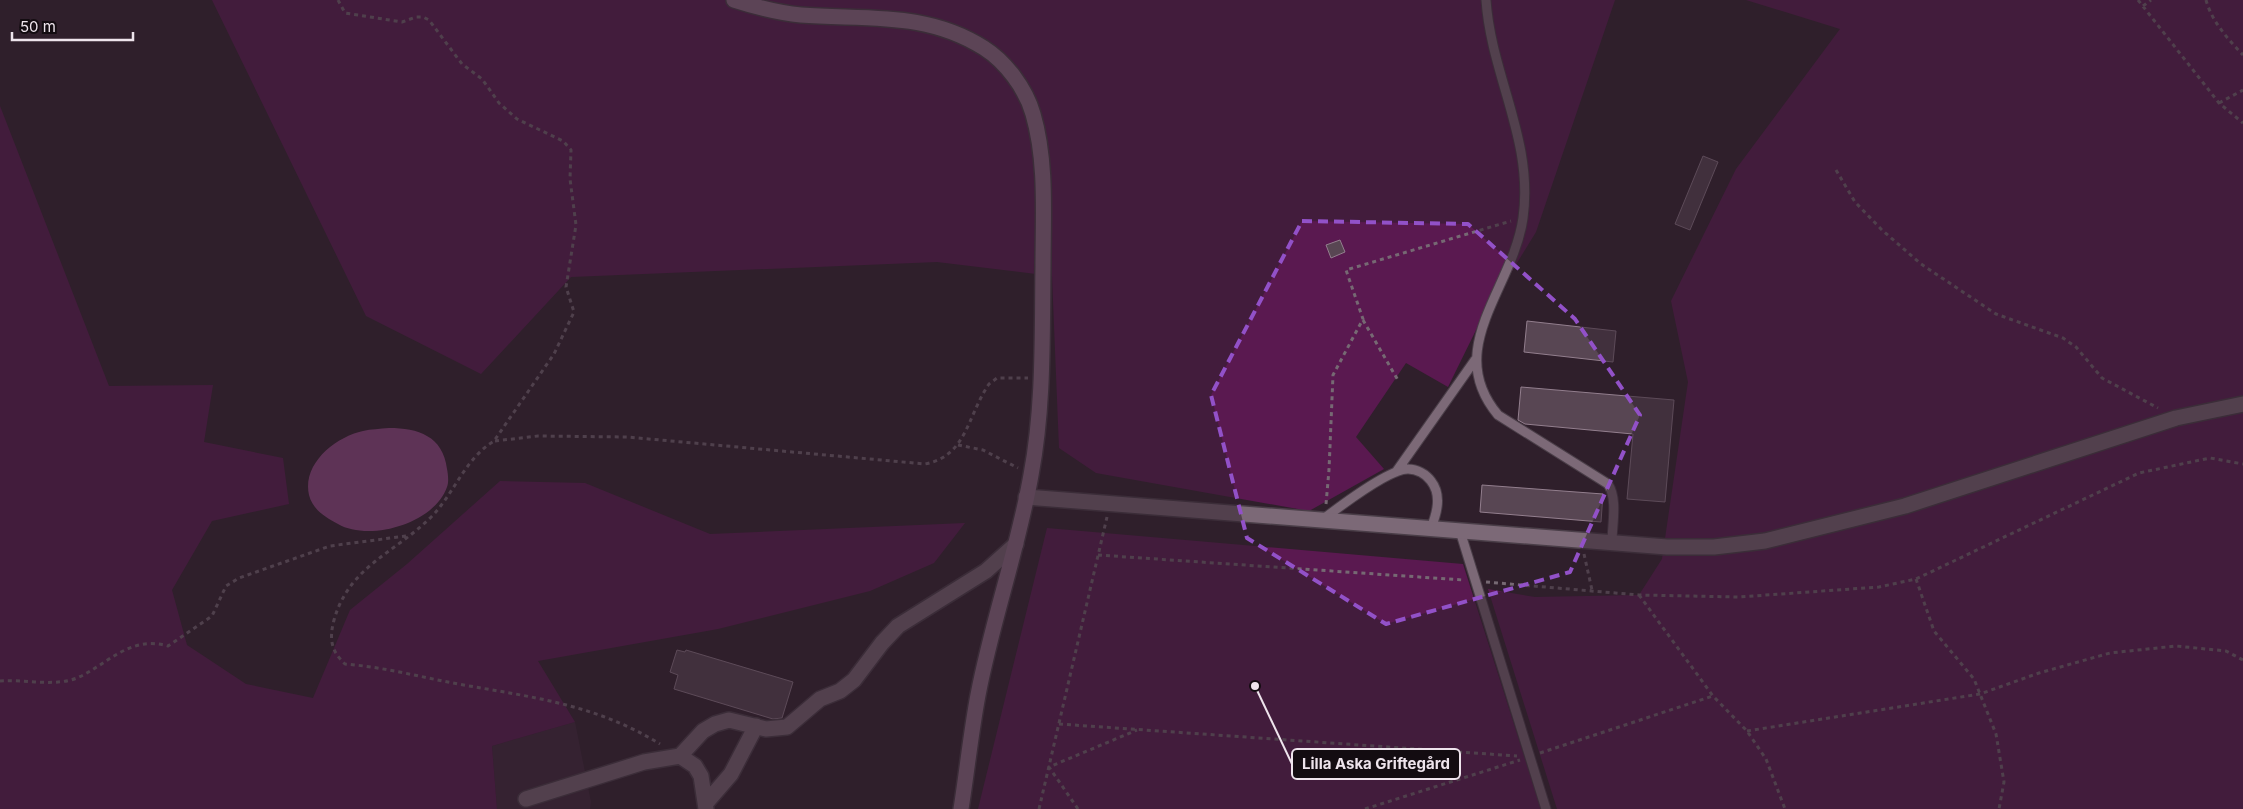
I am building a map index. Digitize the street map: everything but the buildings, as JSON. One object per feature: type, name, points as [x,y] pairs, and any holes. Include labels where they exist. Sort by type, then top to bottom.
[{"type":"street","points":[[734,0],[766,9],[799,15],[903,19],[933,24],[984,47],[1003,62],[1032,111],[1040,140],[1042,189],[1042,378],[1031,475],[1016,544],[978,694],[961,809]]},
{"type":"street","points":[[1026,498],[1110,502],[1581,540],[1714,547],[1765,541],[1905,506],[2176,418],[2243,404]]},
{"type":"street","points":[[526,799],[644,762],[680,756],[703,731],[715,724],[729,720],[766,729],[788,727],[820,699],[840,691],[854,680],[882,643],[898,626],[986,571],[1016,544]]},
{"type":"street","points":[[706,806],[730,774],[756,726]]},
{"type":"street","points":[[680,756],[695,766],[701,776],[706,806]]},
{"type":"lane","points":[[1486,0],[1497,57],[1524,159],[1526,195],[1521,232],[1508,269],[1480,331],[1475,360],[1485,400],[1498,415],[1608,484],[1612,490],[1613,503],[1612,542]]},
{"type":"lane","points":[[1396,472],[1419,436],[1475,360]]},
{"type":"lane","points":[[1317,520],[1396,472],[1408,469],[1422,472],[1436,488],[1438,505],[1431,528]]},
{"type":"lane","points":[[1460,531],[1546,809]]},
{"type":"path","points":[[338,0],[340,7],[345,13],[402,22],[416,17],[423,17],[429,20],[462,64],[482,79],[499,103],[517,120],[563,141],[571,150],[570,179],[576,225],[566,287],[574,312],[554,354],[494,441],[486,446],[466,470],[435,513],[370,564],[353,581],[340,600],[332,629],[331,646],[336,655],[345,664],[531,695],[602,714],[640,731],[680,756]]},
{"type":"path","points":[[2138,0],[2219,103],[2243,123]]},
{"type":"path","points":[[2142,6],[2151,0]]},
{"type":"path","points":[[2206,0],[2209,12],[2225,35],[2243,55]]},
{"type":"path","points":[[2219,103],[2243,90]]},
{"type":"path","points":[[1836,170],[1855,202],[1921,264],[1996,314],[2063,338],[2076,347],[2102,378],[2176,418]]},
{"type":"path","points":[[1399,382],[1363,319],[1346,270],[1523,217]]},
{"type":"path","points":[[1317,520],[1325,506],[1329,470],[1332,374],[1363,319]]},
{"type":"path","points":[[494,441],[538,436],[627,437],[925,464],[946,458],[958,445],[989,384],[997,378],[1042,378]]},
{"type":"path","points":[[958,445],[983,450],[1031,475]]},
{"type":"path","points":[[1098,555],[1475,581],[1639,595],[1739,596],[1817,592],[1878,586],[1916,579],[2139,473],[2210,458],[2243,464]]},
{"type":"path","points":[[1039,809],[1110,502]]},
{"type":"path","points":[[0,681],[52,681],[76,678],[120,651],[160,644],[168,646],[212,616],[226,586],[239,578],[330,546],[408,535]]},
{"type":"path","points":[[1581,540],[1592,590]]},
{"type":"path","points":[[1916,579],[1934,632],[1974,679],[1996,734],[2004,782],[1999,809]]},
{"type":"path","points":[[1639,595],[1713,696],[1747,731],[1766,759],[1786,809]]},
{"type":"path","points":[[1747,731],[1980,694],[2039,673],[2110,653],[2176,646],[2226,651],[2243,660]]},
{"type":"path","points":[[1365,809],[1530,757],[1713,696]]},
{"type":"path","points":[[1059,724],[1530,757]]},
{"type":"path","points":[[1049,767],[1138,729]]},
{"type":"path","points":[[1049,767],[1078,809]]},
{"type":"highlighted area","points":[[1302,221],[1468,224],[1575,319],[1640,415],[1570,572],[1386,624],[1247,538],[1211,395]]},
{"type":"shaded area","points":[[212,0],[1615,0],[1536,232],[1477,328],[1448,387],[1406,363],[1356,437],[1384,469],[1309,511],[1096,473],[1059,448],[1052,276],[937,262],[571,277],[481,374],[366,316]]},
{"type":"shaded area","points":[[1746,0],[2243,0],[2243,809],[1557,809],[1488,589],[1535,597],[1639,595],[1662,559],[1688,382],[1671,301],[1736,169],[1840,29]]},
{"type":"shaded area","points":[[0,106],[109,386],[213,385],[204,442],[283,458],[289,504],[212,521],[172,590],[187,645],[246,684],[313,698],[350,610],[407,564],[500,481],[585,483],[710,534],[965,523],[934,563],[870,591],[718,629],[538,661],[575,722],[492,746],[497,809],[0,809]]},
{"type":"shaded area","points":[[389,428],[419,432],[435,442],[440,449],[445,458],[448,480],[447,487],[440,500],[429,511],[415,520],[383,530],[366,531],[351,529],[324,516],[313,505],[309,495],[308,484],[316,463],[332,446],[352,434],[372,429]]},
{"type":"shaded area","points":[[1047,528],[1463,564],[1541,809],[978,809]]},
{"type":"shaded area","points":[[575,722],[591,802],[590,809],[497,809],[492,746]]},
{"type":"place","name":"Lilla Aska Griftegård","points":[[1255,686]]}]
